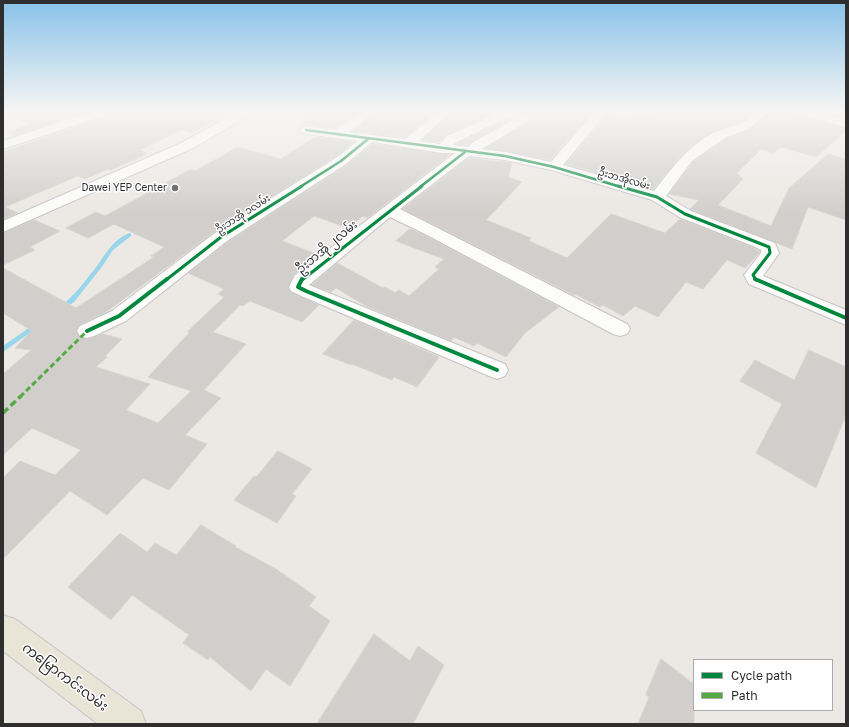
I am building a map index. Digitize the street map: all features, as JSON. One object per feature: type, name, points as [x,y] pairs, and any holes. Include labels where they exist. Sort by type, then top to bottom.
[{"type":"main road","name":"ကမြောကင်းလမ်း","points":[[3,630],[128,724]]},
{"type":"street","points":[[3,228],[186,146]]},
{"type":"street","name":"ဦးဘအို ၁လမ်း","points":[[87,331],[119,316],[221,237],[341,160],[358,146]]},
{"type":"street","name":"ဦးဘအိုလမ်း","points":[[420,146],[505,156],[554,167],[657,197],[685,214],[769,247],[770,253],[753,275],[756,280],[846,318]]},
{"type":"street","points":[[442,149],[445,146]]},
{"type":"street","name":"ဦးဘအို ၂လမ်း","points":[[477,146],[388,210],[302,279],[298,287],[306,292],[497,370]]},
{"type":"street","points":[[554,167],[572,146]]},
{"type":"street","points":[[657,197],[687,158],[703,146]]},
{"type":"street","points":[[388,210],[433,231],[620,329]]},
{"type":"building","points":[[20,146],[148,146],[140,150],[147,154],[111,170],[108,169],[85,179],[78,176],[5,207],[18,213],[3,219],[3,152]]},
{"type":"building","points":[[301,146],[349,146],[335,157],[214,232],[106,312],[79,325],[76,332],[80,337],[87,339],[103,334],[122,339],[105,356],[107,357],[96,367],[150,384],[126,410],[158,423],[191,391],[148,377],[190,332],[187,332],[224,297],[218,294],[224,289],[188,273],[228,242],[347,165],[370,146],[387,146],[451,154],[367,218],[363,216],[348,228],[314,216],[282,241],[319,255],[294,274],[288,288],[290,292],[319,305],[302,322],[250,301],[243,306],[240,305],[213,332],[246,344],[204,390],[221,398],[185,435],[207,444],[169,490],[143,478],[107,515],[70,491],[3,559],[3,478],[20,461],[55,475],[81,450],[32,428],[3,455],[3,374],[31,350],[15,348],[32,331],[3,313],[3,268],[76,308],[154,257],[151,256],[164,247],[114,224],[88,238],[66,228],[96,212],[105,216],[191,169],[195,171],[238,147],[280,159]]},
{"type":"building","points":[[489,146],[562,146],[550,160],[486,148]]},
{"type":"building","points":[[581,146],[693,146],[680,157],[653,189],[566,164]]},
{"type":"building","points":[[716,146],[829,146],[816,157],[781,147],[774,153],[761,149],[737,173],[743,179],[718,205],[771,226],[789,188],[828,154],[846,159],[846,220],[808,207],[792,249],[690,209],[699,200],[669,194],[693,162]]},
{"type":"building","points":[[469,158],[512,163],[508,177],[522,182],[486,220],[531,238],[529,241],[567,258],[611,214],[665,233],[680,219],[752,247],[760,252],[745,268],[727,260],[703,289],[686,282],[658,317],[635,306],[623,316],[603,305],[600,307],[575,294],[574,295],[403,209]]},
{"type":"building","points":[[34,220],[60,231],[30,247],[35,250],[3,265],[3,233]]},
{"type":"building","points":[[410,229],[426,236],[559,307],[525,333],[506,357],[477,343],[474,346],[454,337],[451,341],[366,306],[336,288],[331,292],[312,285],[337,263],[383,288],[385,287],[395,293],[399,290],[409,296],[439,269],[435,267],[444,259],[396,241]]},
{"type":"building","points":[[354,320],[439,357],[417,387],[394,377],[392,380],[323,354]]},
{"type":"building","points":[[809,350],[846,367],[846,415],[816,488],[756,453],[782,404],[740,381],[755,360],[794,380]]},
{"type":"building","points":[[278,451],[312,469],[292,494],[296,496],[277,523],[234,500]]},
{"type":"building","points":[[201,525],[236,546],[235,547],[276,569],[316,597],[309,606],[330,621],[290,686],[266,669],[251,691],[210,657],[208,660],[183,643],[189,635],[132,595],[111,620],[68,587],[120,533],[147,552],[155,543],[176,555]]},
{"type":"building","points":[[374,634],[410,661],[418,646],[444,665],[413,724],[317,724]]},
{"type":"building","points":[[661,659],[693,683],[694,724],[638,724],[649,697],[646,695]]},
{"type":"waterway","points":[[61,309],[72,301],[99,267],[111,249],[129,235]]},
{"type":"waterway","points":[[3,349],[38,325]]},
{"type":"marked path","points":[[3,413],[87,331]]},
{"type":"cycle path","points":[[87,331],[119,316],[221,237],[341,161],[359,146]]},
{"type":"cycle path","points":[[428,146],[505,156],[554,167],[657,197],[685,214],[769,247],[770,253],[753,275],[756,280],[846,318]]},
{"type":"cycle path","points":[[465,152],[302,279],[298,287],[497,370]]},
{"type":"place","name":"Dawei YEP Center","points":[[175,188]]}]
